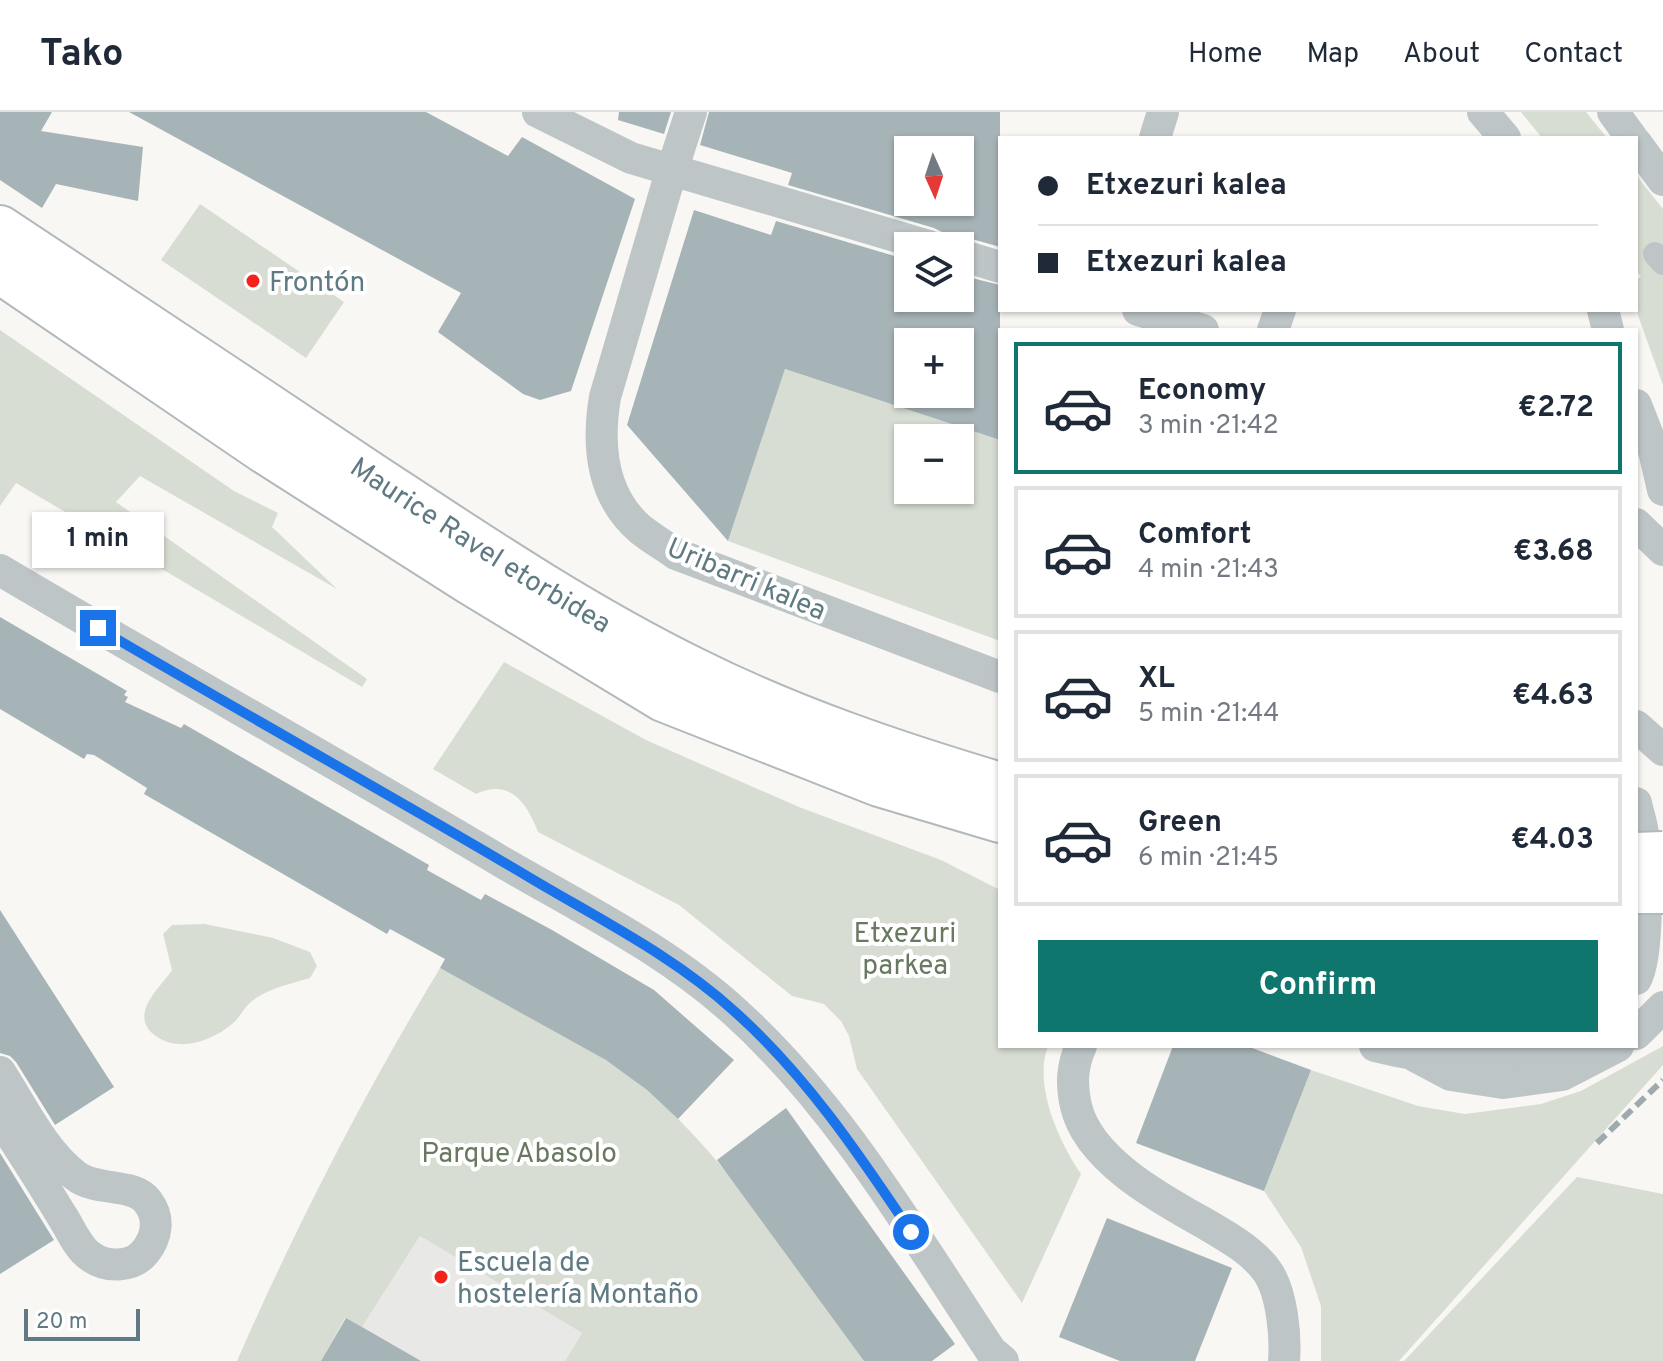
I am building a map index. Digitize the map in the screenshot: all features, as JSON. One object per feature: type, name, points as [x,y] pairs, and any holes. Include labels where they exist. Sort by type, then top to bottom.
[{"type":"main road","name":"Maurice Ravel etorbidea","points":[[0,228],[501,560],[596,617],[696,671],[814,722],[900,755],[998,784]]},
{"type":"main road","name":"Maurice Ravel etorbidea","points":[[0,271],[276,458],[470,582],[663,699],[879,784],[998,819]]},
{"type":"main road","points":[[1638,855],[1663,854]]},
{"type":"main road","points":[[1638,891],[1663,891]]},
{"type":"street","points":[[538,112],[631,158],[894,235]]},
{"type":"street","name":"Uribarri kalea","points":[[691,112],[605,397],[600,451],[605,474],[617,499],[639,528],[676,554],[998,676]]},
{"type":"street","points":[[1156,136],[1163,112]]},
{"type":"street","points":[[1483,112],[1503,136]]},
{"type":"street","points":[[1613,112],[1631,136]]},
{"type":"street","points":[[1638,146],[1663,180]]},
{"type":"street","points":[[974,259],[998,266]]},
{"type":"street","points":[[1144,312],[1191,328]]},
{"type":"street","points":[[1638,410],[1654,451],[1663,490]]},
{"type":"street","points":[[1638,526],[1663,550]]},
{"type":"street","points":[[0,570],[172,672],[382,790],[671,962],[733,1010],[771,1048],[848,1137],[991,1351],[1003,1361]]},
{"type":"street","points":[[1638,728],[1663,750]]},
{"type":"street","points":[[1638,812],[1643,833],[1645,947],[1638,976]]},
{"type":"street","points":[[1638,1032],[1663,1007]]},
{"type":"street","points":[[1080,1048],[1075,1058],[1072,1087],[1078,1117],[1092,1142],[1165,1201],[1237,1242],[1268,1272],[1286,1337],[1284,1361]]},
{"type":"street","points":[[1383,1048],[1415,1056],[1478,1059],[1534,1057],[1562,1048]]},
{"type":"street","points":[[1415,1056],[1451,1075],[1503,1083],[1562,1075],[1614,1048]]},
{"type":"street","points":[[0,1072],[47,1144],[77,1177],[98,1186],[140,1193],[148,1201],[154,1211],[155,1232],[151,1245],[141,1257],[118,1265],[88,1255],[0,1118]]},
{"type":"shaded area","name":"Escuela de hostelería Montaño","points":[[420,1236],[582,1333],[565,1361],[321,1361],[346,1318],[362,1327]]},
{"type":"green space","points":[[1521,112],[1586,112],[1605,136],[1540,136]]},
{"type":"green space","points":[[1638,178],[1663,209],[1663,385],[1637,312],[1638,279],[1641,277],[1638,273]]},
{"type":"green space","name":"Frontón","points":[[200,204],[344,302],[306,358],[161,260]]},
{"type":"green space","points":[[0,330],[234,491],[278,513],[272,527],[337,589],[140,476],[116,502],[367,679],[362,687],[16,483],[0,506]]},
{"type":"green space","points":[[785,369],[894,405],[894,408],[903,408],[952,424],[894,424],[894,504],[974,504],[974,431],[998,439],[998,640],[728,541]]},
{"type":"green space","name":"Etxezuri parkea","points":[[504,662],[646,740],[799,807],[941,860],[998,889],[998,1048],[1047,1048],[1044,1061],[1046,1095],[1064,1146],[1081,1174],[1022,1303],[857,1069],[849,1036],[841,1021],[824,1004],[792,996],[679,905],[538,832],[523,803],[508,791],[498,789],[476,794],[433,769]]},
{"type":"green space","points":[[205,924],[273,938],[310,952],[317,966],[310,978],[280,987],[249,1003],[235,1022],[214,1036],[193,1043],[171,1043],[152,1033],[144,1017],[150,1000],[172,970],[163,934],[172,925]]},
{"type":"green space","name":"Parque Abasolo","points":[[440,968],[575,1040],[648,1091],[679,1120],[737,1185],[864,1361],[565,1361],[582,1333],[420,1236],[362,1327],[345,1318],[321,1361],[237,1361],[332,1161]]},
{"type":"green space","points":[[1663,1046],[1663,1065],[1399,1361],[1321,1361],[1321,1306],[1301,1247],[1264,1191],[1311,1070],[1418,1106],[1465,1114],[1541,1104],[1581,1091]]},
{"type":"green space","points":[[1577,1177],[1663,1194],[1663,1361],[1404,1361]]},
{"type":"building","points":[[0,112],[52,112],[41,131],[143,147],[138,201],[56,184],[42,208],[0,180]]},
{"type":"building","points":[[129,112],[426,112],[508,156],[522,137],[635,199],[571,391],[540,400],[523,394],[438,332],[461,293]]},
{"type":"building","points":[[619,112],[671,112],[664,134],[618,120]]},
{"type":"building","points":[[709,112],[1000,112],[998,246],[974,240],[974,232],[942,232],[788,185],[792,173],[700,145]]},
{"type":"building","points":[[694,210],[771,235],[776,221],[894,256],[894,312],[974,312],[974,278],[998,284],[998,439],[974,431],[974,424],[952,424],[903,408],[974,408],[974,328],[894,328],[894,405],[785,369],[728,541],[627,425]]},
{"type":"building","points":[[0,617],[127,691],[125,702],[181,728],[184,724],[429,865],[427,870],[481,900],[485,894],[654,990],[734,1060],[678,1119],[647,1090],[606,1060],[440,968],[445,959],[390,929],[387,934],[144,794],[147,788],[94,755],[87,754],[84,759],[0,709]]},
{"type":"building","points":[[0,910],[114,1087],[55,1125],[16,1062],[0,1053]]},
{"type":"building","points":[[1172,1048],[1252,1048],[1311,1070],[1264,1191],[1136,1143]]},
{"type":"building","points":[[786,1108],[955,1344],[932,1361],[864,1361],[717,1160]]},
{"type":"building","points":[[0,1153],[54,1240],[0,1274]]},
{"type":"building","points":[[1107,1218],[1232,1268],[1195,1361],[1120,1361],[1059,1337]]},
{"type":"building","points":[[346,1318],[362,1327],[421,1361],[321,1361]]},
{"type":"railway","points":[[1597,1143],[1663,1080]]},
{"type":"place","name":"Frontón","points":[[253,281]]},
{"type":"place","name":"Escuela de hostelería Montaño","points":[[441,1277]]},
{"type":"route","points":[[98,628],[382,790],[671,962],[733,1010],[782,1059],[848,1137],[911,1232]]}]
